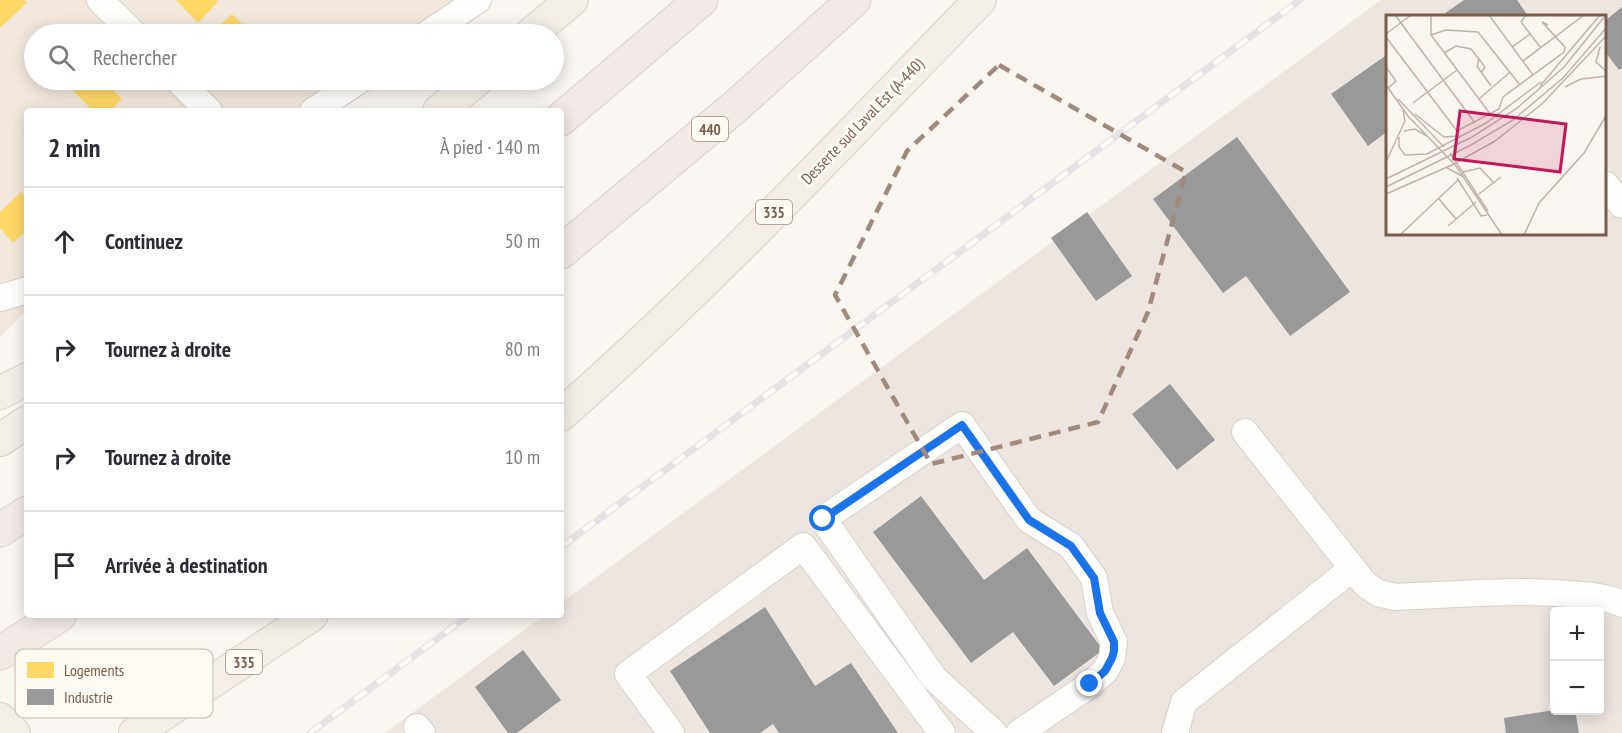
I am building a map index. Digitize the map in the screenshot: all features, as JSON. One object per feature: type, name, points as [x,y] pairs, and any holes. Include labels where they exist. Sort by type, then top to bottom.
[{"type":"highway","points":[[602,85],[681,0]]},
{"type":"highway","points":[[564,117],[701,0]]},
{"type":"highway","name":"440","points":[[564,250],[735,107],[854,0]]},
{"type":"highway","points":[[0,530],[24,515]]},
{"type":"highway","points":[[0,653],[55,618]]},
{"type":"main road","points":[[543,24],[572,0]]},
{"type":"main road","name":"Desserte sud Laval Est (A-440)","points":[[564,412],[726,261],[980,0]]},
{"type":"main road","points":[[443,108],[465,90]]},
{"type":"main road","points":[[0,393],[24,381]]},
{"type":"main road","points":[[0,440],[24,424]]},
{"type":"main road","name":"335","points":[[213,690],[308,618]]},
{"type":"main road","points":[[0,719],[14,733]]},
{"type":"main road","points":[[135,733],[173,720]]},
{"type":"street","points":[[100,0],[124,24]]},
{"type":"street","points":[[442,24],[477,0]]},
{"type":"street","points":[[188,90],[206,108]]},
{"type":"street","points":[[318,108],[345,90]]},
{"type":"street","points":[[1607,187],[1622,205]]},
{"type":"street","points":[[0,298],[24,291]]},
{"type":"street","points":[[994,733],[934,678],[823,519],[962,425],[1029,520],[1071,546],[1094,578],[1100,613],[1114,642],[1112,658],[1105,671],[1019,733]]},
{"type":"street","points":[[1245,432],[1365,584],[1378,593],[1395,597],[1533,592],[1591,596],[1622,604]]},
{"type":"street","points":[[671,733],[628,674],[803,546],[942,733]]},
{"type":"street","points":[[1175,733],[1184,702],[1353,568]]},
{"type":"highlighted area","points":[[999,65],[1186,172],[1148,312],[1098,422],[931,464],[835,295],[907,151]]},
{"type":"shaded area","points":[[0,0],[478,0],[442,24],[24,24],[24,90],[345,90],[318,108],[24,108],[24,313],[0,337]]},
{"type":"shaded area","points":[[1381,0],[1622,0],[1622,733],[385,733],[541,618],[564,618],[564,601]]},
{"type":"building: Logements","points":[[0,0],[24,0],[27,3],[0,28]]},
{"type":"building: Logements","points":[[176,0],[216,0],[218,2],[198,23]]},
{"type":"building: Logements","points":[[232,14],[242,24],[222,24]]},
{"type":"building: Logements","points":[[73,90],[113,90],[122,99],[113,108],[90,108]]},
{"type":"building: Logements","points":[[21,192],[24,196],[24,233],[13,243],[0,228],[0,212]]},
{"type":"building: Industrie","points":[[1464,0],[1517,0],[1527,15],[1442,15]]},
{"type":"building: Industrie","points":[[1622,7],[1622,68],[1619,70],[1607,54],[1607,19]]},
{"type":"building: Industrie","points":[[1386,55],[1386,132],[1368,146],[1331,94]]},
{"type":"building: Industrie","points":[[1237,137],[1350,292],[1290,336],[1246,276],[1223,293],[1153,199]]},
{"type":"building: Industrie","points":[[1087,212],[1132,276],[1096,301],[1051,238]]},
{"type":"building: Industrie","points":[[1170,384],[1215,440],[1177,470],[1132,414]]},
{"type":"building: Industrie","points":[[921,496],[984,580],[1027,548],[1103,650],[1054,686],[1013,632],[971,663],[873,532]]},
{"type":"building: Industrie","points":[[765,607],[815,686],[851,663],[898,733],[779,733],[773,724],[760,733],[710,733],[670,671]]},
{"type":"building: Industrie","points":[[523,650],[561,700],[517,733],[508,733],[475,687]]},
{"type":"building: Industrie","points":[[1550,711],[1550,715],[1576,715],[1579,733],[1506,733],[1504,718]]},
{"type":"railway","points":[[564,545],[1300,0]]},
{"type":"railway","points":[[310,733],[465,618]]},
{"type":"route","points":[[823,519],[962,425],[1029,520],[1071,546],[1094,578],[1100,613],[1114,642],[1114,651],[1105,671],[1090,684]]}]
